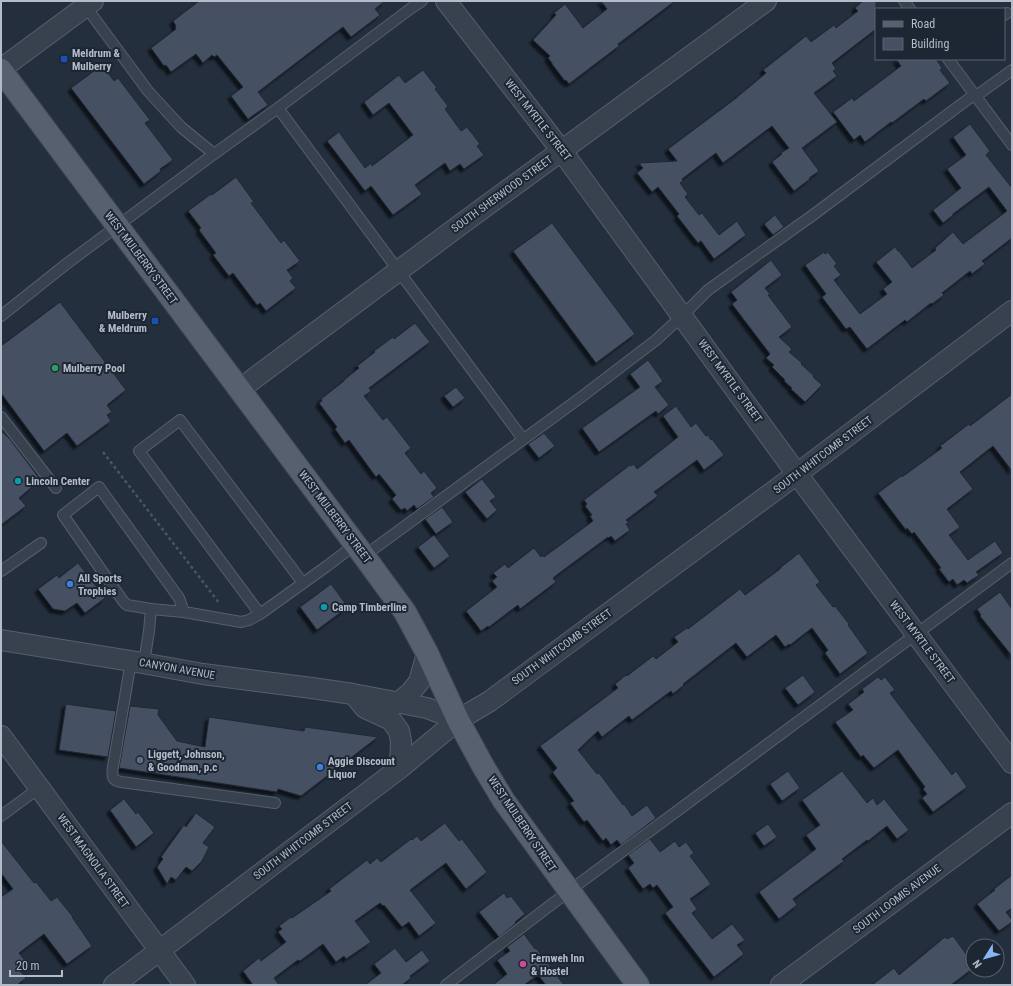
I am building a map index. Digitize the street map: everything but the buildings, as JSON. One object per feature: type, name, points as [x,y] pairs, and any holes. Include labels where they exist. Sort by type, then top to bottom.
[{"type":"main road","name":"WEST MULBERRY STREET","points":[[1,70],[405,612],[427,653],[458,720],[504,801],[638,985]]},
{"type":"street","name":"WEST MYRTLE STREET","points":[[446,1],[561,150],[797,474],[1012,763]]},
{"type":"street","name":"SOUTH SHERWOOD STREET","points":[[240,389],[561,150],[766,1]]},
{"type":"street","points":[[1,70],[90,4]]},
{"type":"street","name":"SOUTH WHITCOMB STREET","points":[[114,985],[400,768],[458,720],[490,701],[797,474],[1012,311]]},
{"type":"street","name":"CANYON AVENUE","points":[[1,640],[203,674],[353,694],[427,708],[458,720]]},
{"type":"street","points":[[398,703],[410,693],[419,682],[427,653]]},
{"type":"street","points":[[353,694],[365,708],[391,720],[399,730],[402,741],[400,768]]},
{"type":"street","name":"WEST MAGNOLIA STREET","points":[[1,736],[185,985]]},
{"type":"street","name":"SOUTH LOOMIS AVENUE","points":[[781,985],[1012,813]]},
{"type":"lane","points":[[1,316],[117,226],[422,1]]},
{"type":"lane","points":[[90,4],[148,91],[181,127],[214,154]]},
{"type":"lane","points":[[949,60],[1010,139]]},
{"type":"lane","points":[[184,612],[179,598],[99,487],[63,515],[127,605],[184,612],[241,622],[249,620],[260,614],[327,566],[360,550],[523,440],[656,340],[708,290],[1012,70]]},
{"type":"lane","points":[[278,108],[523,440]]},
{"type":"lane","points":[[1,417],[56,488]]},
{"type":"lane","points":[[260,614],[139,450],[180,420],[303,583]]},
{"type":"lane","points":[[1,571],[41,543]]},
{"type":"lane","points":[[446,985],[1012,563]]},
{"type":"lane","points":[[151,609],[137,662],[113,767],[113,778],[116,781],[121,782],[275,803]]},
{"type":"lane","points":[[1,816],[39,788]]},
{"type":"path","points":[[103,452],[224,609]]},
{"type":"place","name":"Meldrum & Mulberry","points":[[64,59]]},
{"type":"place","name":"Mulberry & Meldrum","points":[[155,321]]},
{"type":"place","name":"Mulberry Pool","points":[[55,368]]},
{"type":"place","name":"Lincoln Center","points":[[18,481]]},
{"type":"place","name":"All Sports Trophies","points":[[70,584]]},
{"type":"place","name":"Camp Timberline","points":[[324,607]]},
{"type":"place","name":"Liggett, Johnson, & Goodman, p.c","points":[[140,760]]},
{"type":"place","name":"Aggie Discount Liquor","points":[[320,767]]},
{"type":"place","name":"Fernweh Inn & Hostel","points":[[523,964]]}]
